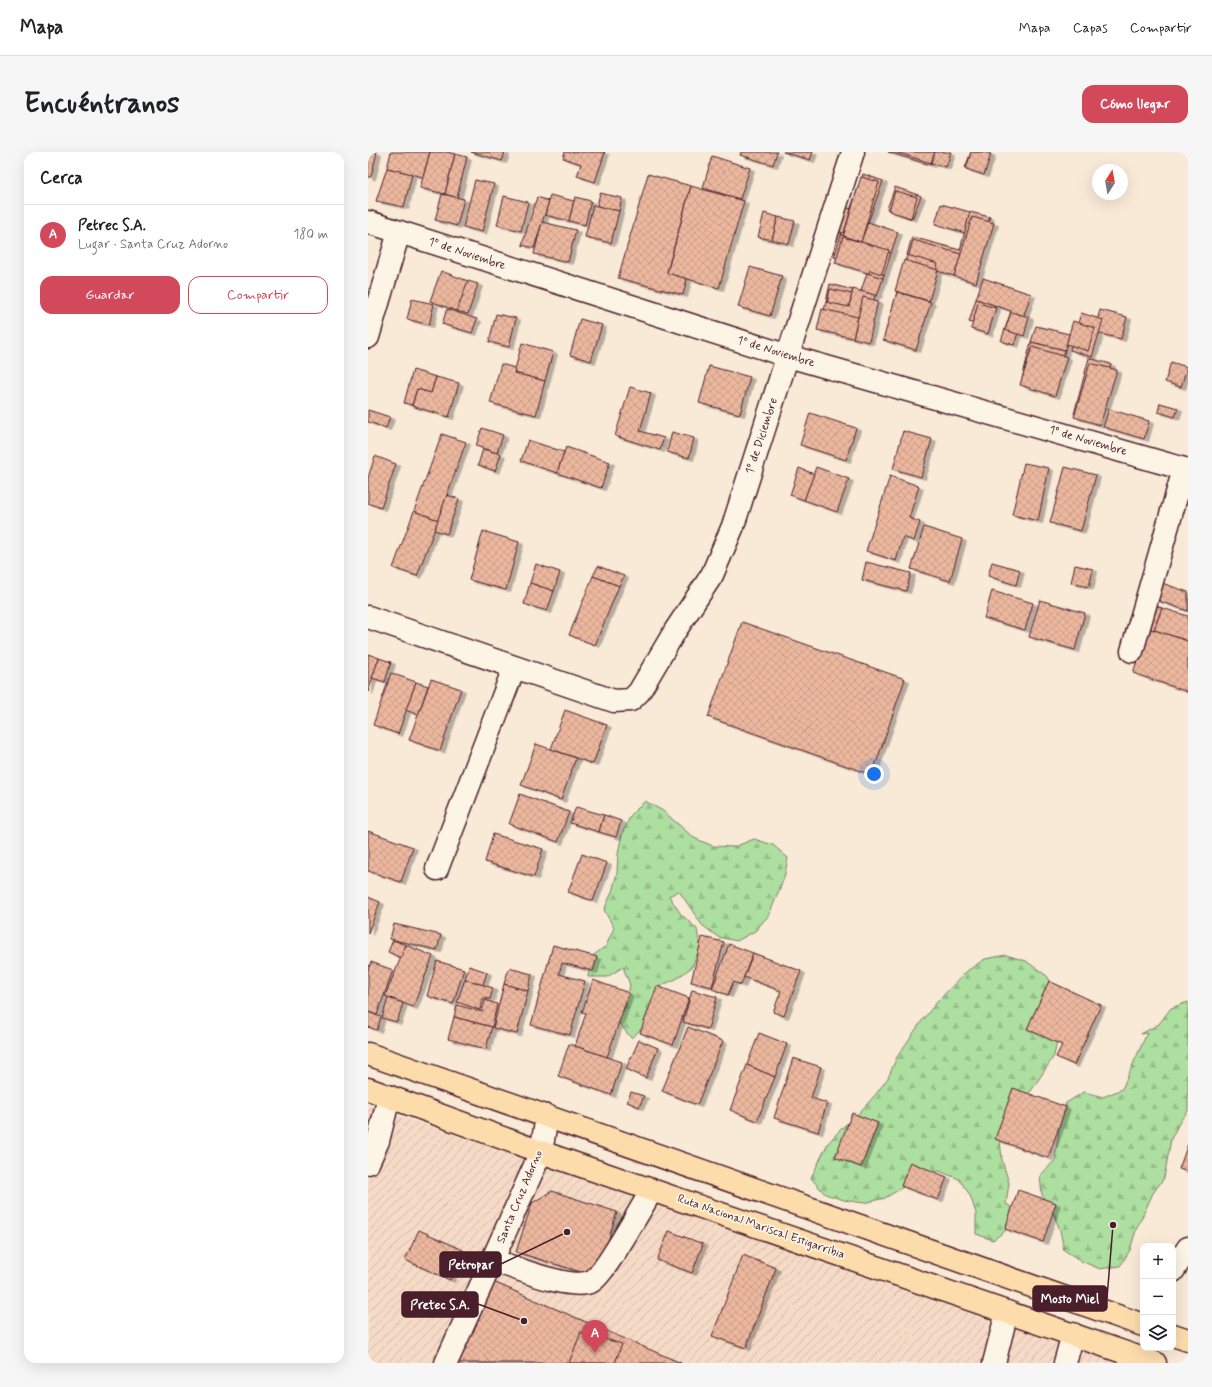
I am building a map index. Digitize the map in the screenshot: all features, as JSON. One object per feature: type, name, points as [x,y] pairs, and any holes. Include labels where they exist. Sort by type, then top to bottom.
[{"type":"highway","points":[[368,1054],[1140,1320]]},
{"type":"highway","name":"Ruta Nacional Mariscal Estigarribia","points":[[368,1089],[541,1152],[1073,1334],[1150,1362]]},
{"type":"highway","points":[[1176,1336],[1188,1340]]},
{"type":"street","name":"1º de Diciembre","points":[[514,668],[614,701],[631,700],[639,692],[675,631],[712,575],[733,526],[853,152]]},
{"type":"street","name":"1º de Noviembre","points":[[368,222],[788,356],[1186,470]]},
{"type":"street","points":[[368,337],[399,232]]},
{"type":"street","points":[[1132,651],[1186,470]]},
{"type":"street","points":[[368,617],[514,668],[436,869]]},
{"type":"street","points":[[368,1163],[378,1141],[389,1097]]},
{"type":"street","name":"Santa Cruz Adorno","points":[[446,1363],[541,1152],[547,1116]]},
{"type":"street","points":[[492,1260],[555,1281],[574,1284],[592,1281],[608,1262],[652,1190]]},
{"type":"street","points":[[1176,1266],[1188,1248]]},
{"type":"street","points":[[994,1363],[1007,1312]]},
{"type":"street","points":[[1065,1363],[1073,1334]]},
{"type":"shaded area","points":[[368,1105],[1120,1363],[368,1363]]},
{"type":"green space","points":[[645,801],[663,811],[694,838],[713,846],[734,847],[754,839],[773,845],[788,858],[784,878],[769,915],[755,931],[737,941],[718,937],[702,925],[679,891],[669,896],[680,913],[697,929],[700,948],[692,967],[676,979],[658,987],[646,1025],[631,1038],[618,1022],[626,1005],[630,985],[623,967],[607,977],[588,977],[591,957],[606,946],[614,928],[604,910],[612,892],[617,873],[618,854],[622,834],[631,815]]},
{"type":"green space","points":[[1006,955],[1026,961],[1047,976],[1058,994],[1062,1016],[1054,1056],[1031,1091],[1016,1106],[1000,1140],[1002,1160],[1009,1183],[1006,1204],[1015,1209],[1009,1228],[993,1240],[976,1234],[976,1213],[970,1195],[959,1179],[939,1171],[920,1177],[885,1198],[864,1203],[844,1200],[825,1194],[811,1178],[828,1143],[876,1094],[888,1078],[897,1057],[937,1002],[967,971],[985,959]]},
{"type":"green space","points":[[1188,1002],[1188,1111],[1180,1121],[1171,1139],[1164,1178],[1153,1193],[1136,1230],[1130,1250],[1120,1266],[1100,1269],[1081,1261],[1064,1250],[1060,1230],[1053,1213],[1042,1195],[1040,1176],[1055,1160],[1060,1121],[1066,1103],[1084,1092],[1103,1097],[1122,1089],[1147,1033],[1141,1034],[1159,1024],[1171,1008]]},
{"type":"building","points":[[368,152],[377,152],[371,177],[368,177]]},
{"type":"building","points":[[391,152],[430,152],[423,177],[387,168]]},
{"type":"building","points":[[430,152],[447,152],[455,154],[445,194],[420,188]]},
{"type":"building","points":[[471,152],[505,152],[502,161]]},
{"type":"building","points":[[565,152],[605,152],[595,182],[577,176],[581,164],[563,158]]},
{"type":"building","points":[[741,152],[777,152],[773,165],[740,155]]},
{"type":"building","points":[[783,152],[813,152],[810,160]]},
{"type":"building","points":[[888,152],[935,152],[931,165]]},
{"type":"building","points":[[895,152],[935,152],[931,163]]},
{"type":"building","points":[[935,152],[951,152],[946,167],[931,163]]},
{"type":"building","points":[[971,152],[986,152],[979,172],[965,168]]},
{"type":"building","points":[[971,152],[985,152],[991,154],[984,175],[966,169]]},
{"type":"building","points":[[455,154],[467,157],[457,198],[445,194]]},
{"type":"building","points":[[712,156],[750,168],[740,199],[703,188]]},
{"type":"building","points":[[387,168],[412,174],[404,207],[376,201]]},
{"type":"building","points":[[648,174],[691,186],[667,272],[687,279],[683,295],[618,278]]},
{"type":"building","points":[[863,174],[883,181],[861,242],[841,235]]},
{"type":"building","points":[[861,177],[879,182],[861,242],[843,237]]},
{"type":"building","points":[[475,180],[494,184],[482,232],[463,227]]},
{"type":"building","points":[[691,186],[744,201],[719,288],[667,273]]},
{"type":"building","points":[[895,187],[921,196],[912,219],[887,209]]},
{"type":"building","points":[[895,191],[917,197],[911,218],[889,211]]},
{"type":"building","points":[[600,193],[622,198],[619,211],[597,206]]},
{"type":"building","points":[[442,194],[464,199],[457,226],[435,220]]},
{"type":"building","points":[[550,195],[574,201],[569,221],[545,215]]},
{"type":"building","points":[[504,196],[528,202],[521,231],[497,225]]},
{"type":"building","points":[[537,197],[549,201],[534,248],[522,245]]},
{"type":"building","points":[[575,197],[591,201],[585,225],[569,221]]},
{"type":"building","points":[[941,204],[970,212],[965,233],[935,224]]},
{"type":"building","points":[[593,205],[619,211],[611,243],[585,237]]},
{"type":"building","points":[[843,206],[851,209],[844,233],[835,231]]},
{"type":"building","points":[[970,212],[990,217],[975,274],[907,255],[912,237],[960,250]]},
{"type":"building","points":[[764,213],[778,217],[772,240],[758,237]]},
{"type":"building","points":[[778,217],[795,221],[789,244],[772,240]]},
{"type":"building","points":[[972,217],[994,223],[976,283],[954,276]]},
{"type":"building","points":[[542,222],[576,230],[568,262],[534,254]]},
{"type":"building","points":[[868,222],[898,232],[891,253],[861,242]]},
{"type":"building","points":[[841,235],[891,253],[884,275],[834,257]]},
{"type":"building","points":[[843,237],[889,250],[881,277],[835,263]]},
{"type":"building","points":[[913,240],[961,254],[954,276],[907,262]]},
{"type":"building","points":[[907,255],[938,264],[915,348],[884,340]]},
{"type":"building","points":[[904,260],[938,270],[929,301],[895,291]]},
{"type":"building","points":[[750,267],[782,276],[770,316],[738,307]]},
{"type":"building","points":[[870,270],[884,275],[877,294],[863,289]]},
{"type":"building","points":[[441,271],[468,281],[457,311],[430,301]]},
{"type":"building","points":[[867,273],[883,278],[877,296],[861,291]]},
{"type":"building","points":[[983,278],[1031,294],[1014,345],[1001,341],[1011,311],[976,299]]},
{"type":"building","points":[[468,281],[478,284],[468,314],[457,311]]},
{"type":"building","points":[[830,284],[853,290],[849,307],[826,302]]},
{"type":"building","points":[[830,289],[852,294],[847,314],[826,309]]},
{"type":"building","points":[[853,289],[875,295],[865,338],[820,327],[826,302],[849,307]]},
{"type":"building","points":[[897,292],[931,302],[916,350],[883,340]]},
{"type":"building","points":[[863,297],[878,301],[869,342],[853,338]]},
{"type":"building","points":[[412,299],[434,304],[429,325],[407,319]]},
{"type":"building","points":[[976,299],[996,306],[989,329],[969,322]]},
{"type":"building","points":[[978,303],[996,308],[988,334],[971,329]]},
{"type":"building","points":[[447,309],[477,319],[472,333],[442,324]]},
{"type":"building","points":[[822,309],[858,317],[853,338],[817,330]]},
{"type":"building","points":[[1100,310],[1127,317],[1121,339],[1094,332]]},
{"type":"building","points":[[1011,312],[1029,317],[1024,336],[1005,330]]},
{"type":"building","points":[[1081,313],[1103,320],[1092,357],[1070,350]]},
{"type":"building","points":[[496,314],[516,318],[509,347],[489,342]]},
{"type":"building","points":[[580,319],[602,325],[591,361],[570,355]]},
{"type":"building","points":[[1073,321],[1095,328],[1088,351],[1066,344]]},
{"type":"building","points":[[1036,326],[1069,334],[1065,350],[1031,342]]},
{"type":"building","points":[[1031,342],[1065,350],[1055,391],[1021,383]]},
{"type":"building","points":[[522,343],[553,352],[545,381],[514,373]]},
{"type":"building","points":[[1032,347],[1067,357],[1055,396],[1020,385]]},
{"type":"building","points":[[1089,358],[1111,364],[1096,420],[1074,414]]},
{"type":"building","points":[[1171,362],[1187,367],[1181,387],[1165,382]]},
{"type":"building","points":[[1090,363],[1117,370],[1100,425],[1074,417]]},
{"type":"building","points":[[501,364],[515,368],[514,373],[545,381],[536,415],[490,403]]},
{"type":"building","points":[[709,366],[750,377],[740,414],[699,403]]},
{"type":"building","points":[[413,370],[436,377],[431,393],[417,389],[412,405],[404,403]]},
{"type":"building","points":[[436,377],[459,383],[449,417],[412,406],[417,389],[431,393]]},
{"type":"building","points":[[630,387],[651,393],[640,431],[664,438],[660,450],[615,436]]},
{"type":"building","points":[[1160,403],[1178,408],[1175,417],[1158,412]]},
{"type":"building","points":[[1109,409],[1149,421],[1144,439],[1103,427]]},
{"type":"building","points":[[368,410],[390,417],[386,428],[368,422]]},
{"type":"building","points":[[810,413],[856,428],[846,460],[800,445]]},
{"type":"building","points":[[482,428],[503,435],[497,453],[476,446]]},
{"type":"building","points":[[903,431],[932,439],[921,477],[893,469]]},
{"type":"building","points":[[672,432],[694,438],[689,458],[667,452]]},
{"type":"building","points":[[442,434],[466,442],[438,520],[414,511]]},
{"type":"building","points":[[528,440],[564,452],[557,473],[521,461]]},
{"type":"building","points":[[566,447],[610,462],[601,488],[557,473]]},
{"type":"building","points":[[483,449],[501,454],[495,471],[478,465]]},
{"type":"building","points":[[375,456],[396,464],[381,508],[368,503],[368,478]]},
{"type":"building","points":[[1024,463],[1049,468],[1038,521],[1012,515]]},
{"type":"building","points":[[816,467],[849,479],[837,512],[804,500]]},
{"type":"building","points":[[1065,467],[1096,475],[1081,531],[1050,523]]},
{"type":"building","points":[[799,468],[814,474],[804,500],[790,495]]},
{"type":"building","points":[[890,476],[919,486],[909,518],[920,522],[914,541],[903,537],[896,561],[866,551]]},
{"type":"building","points":[[447,495],[459,499],[447,534],[434,530]]},
{"type":"building","points":[[414,511],[438,520],[417,576],[393,568]]},
{"type":"building","points":[[924,527],[962,539],[950,581],[911,569]]},
{"type":"building","points":[[483,531],[519,542],[506,590],[469,580]]},
{"type":"building","points":[[866,562],[911,573],[906,591],[862,580]]},
{"type":"building","points":[[992,562],[1020,570],[1016,585],[988,576]]},
{"type":"building","points":[[536,564],[560,572],[554,591],[530,583]]},
{"type":"building","points":[[1075,565],[1093,569],[1089,587],[1071,583]]},
{"type":"building","points":[[598,566],[624,576],[619,586],[593,576]]},
{"type":"building","points":[[593,576],[619,586],[595,645],[569,635]]},
{"type":"building","points":[[530,583],[554,591],[547,611],[524,604]]},
{"type":"building","points":[[1162,583],[1188,592],[1188,611],[1156,600]]},
{"type":"building","points":[[992,591],[1033,603],[1025,630],[984,618]]},
{"type":"building","points":[[1040,600],[1085,613],[1075,650],[1029,637]]},
{"type":"building","points":[[1148,603],[1162,608],[1154,630],[1141,625]]},
{"type":"building","points":[[1162,608],[1188,616],[1188,641],[1154,630]]},
{"type":"building","points":[[742,622],[905,679],[872,775],[708,717]]},
{"type":"building","points":[[1148,628],[1188,641],[1188,692],[1133,673]]},
{"type":"building","points":[[368,654],[379,658],[368,692]]},
{"type":"building","points":[[379,658],[391,662],[385,682],[372,678]]},
{"type":"building","points":[[391,673],[416,682],[398,734],[373,725]]},
{"type":"building","points":[[431,679],[461,689],[440,751],[409,740]]},
{"type":"building","points":[[416,682],[428,686],[418,715],[406,710]]},
{"type":"building","points":[[565,710],[607,725],[593,764],[551,749]]},
{"type":"building","points":[[536,744],[576,758],[561,800],[521,785]]},
{"type":"building","points":[[520,794],[569,812],[558,842],[509,824]]},
{"type":"building","points":[[576,807],[604,815],[599,832],[570,823]]},
{"type":"building","points":[[604,815],[621,821],[616,837],[599,832]]},
{"type":"building","points":[[368,831],[413,847],[401,882],[368,871]]},
{"type":"building","points":[[493,834],[543,849],[534,877],[485,862]]},
{"type":"building","points":[[582,854],[607,863],[593,901],[568,892]]},
{"type":"building","points":[[368,897],[380,902],[368,933]]},
{"type":"building","points":[[394,924],[441,935],[437,950],[390,939]]},
{"type":"building","points":[[702,937],[724,942],[712,987],[691,982]]},
{"type":"building","points":[[393,940],[406,945],[401,958],[388,952]]},
{"type":"building","points":[[729,944],[753,953],[741,985],[733,982],[728,995],[712,989]]},
{"type":"building","points":[[406,945],[433,956],[413,1007],[385,996]]},
{"type":"building","points":[[553,945],[597,957],[593,971],[562,963],[559,974],[585,981],[570,1035],[531,1025]]},
{"type":"building","points":[[753,953],[801,971],[784,1016],[773,1012],[781,991],[744,977]]},
{"type":"building","points":[[437,961],[464,969],[453,1004],[427,996]]},
{"type":"building","points":[[371,962],[393,970],[377,1015],[368,1012],[368,970]]},
{"type":"building","points":[[469,966],[487,972],[483,985],[465,979]]},
{"type":"building","points":[[509,968],[532,974],[528,991],[504,984]]},
{"type":"building","points":[[465,979],[493,988],[490,999],[483,998],[480,1010],[457,1002]]},
{"type":"building","points":[[593,980],[629,993],[607,1057],[575,1046],[586,1013],[582,1012]]},
{"type":"building","points":[[1049,981],[1101,1005],[1074,1065],[1056,1057],[1062,1045],[1027,1029]]},
{"type":"building","points":[[504,984],[528,991],[517,1034],[493,1028]]},
{"type":"building","points":[[657,986],[689,998],[673,1045],[640,1033]]},
{"type":"building","points":[[692,990],[717,997],[708,1029],[683,1022]]},
{"type":"building","points":[[388,998],[403,1003],[397,1022],[382,1018]]},
{"type":"building","points":[[485,1000],[497,1004],[492,1027],[454,1017],[457,1005],[482,1012]]},
{"type":"building","points":[[368,1012],[381,1017],[377,1030],[368,1027]]},
{"type":"building","points":[[454,1017],[492,1027],[486,1049],[448,1039]]},
{"type":"building","points":[[688,1027],[723,1041],[697,1105],[662,1091]]},
{"type":"building","points":[[759,1033],[787,1044],[775,1077],[747,1065]]},
{"type":"building","points":[[639,1040],[658,1048],[646,1078],[626,1069]]},
{"type":"building","points":[[569,1044],[622,1062],[611,1095],[558,1076]]},
{"type":"building","points":[[793,1058],[821,1067],[811,1098],[827,1103],[818,1132],[774,1118]]},
{"type":"building","points":[[747,1065],[775,1077],[757,1121],[730,1110]]},
{"type":"building","points":[[1013,1088],[1066,1107],[1048,1158],[995,1139]]},
{"type":"building","points":[[631,1092],[644,1096],[639,1107],[627,1102]]},
{"type":"building","points":[[852,1113],[878,1123],[861,1167],[835,1157]]},
{"type":"building","points":[[1188,1144],[1188,1172],[1179,1169]]},
{"type":"building","points":[[910,1162],[947,1177],[938,1200],[901,1186]]},
{"type":"building","points":[[1018,1190],[1056,1203],[1043,1242],[1005,1229]]},
{"type":"building","points":[[552,1191],[617,1212],[597,1277],[516,1252],[532,1203]]},
{"type":"building","points":[[419,1230],[463,1250],[450,1280],[405,1260]]},
{"type":"building","points":[[669,1231],[703,1244],[692,1273],[657,1260]]},
{"type":"building","points":[[743,1255],[776,1268],[746,1348],[712,1336]]},
{"type":"building","points":[[484,1278],[681,1363],[448,1363]]},
{"type":"building","points":[[581,1332],[622,1344],[615,1363],[569,1363]]},
{"type":"place","name":"Mosto Miel","points":[[1113,1225]]},
{"type":"place","name":"Petropar","points":[[567,1232]]},
{"type":"place","name":"Pretec S.A.","points":[[524,1321]]},
{"type":"place","name":"Petrec S.A.","points":[[595,1353]]}]
